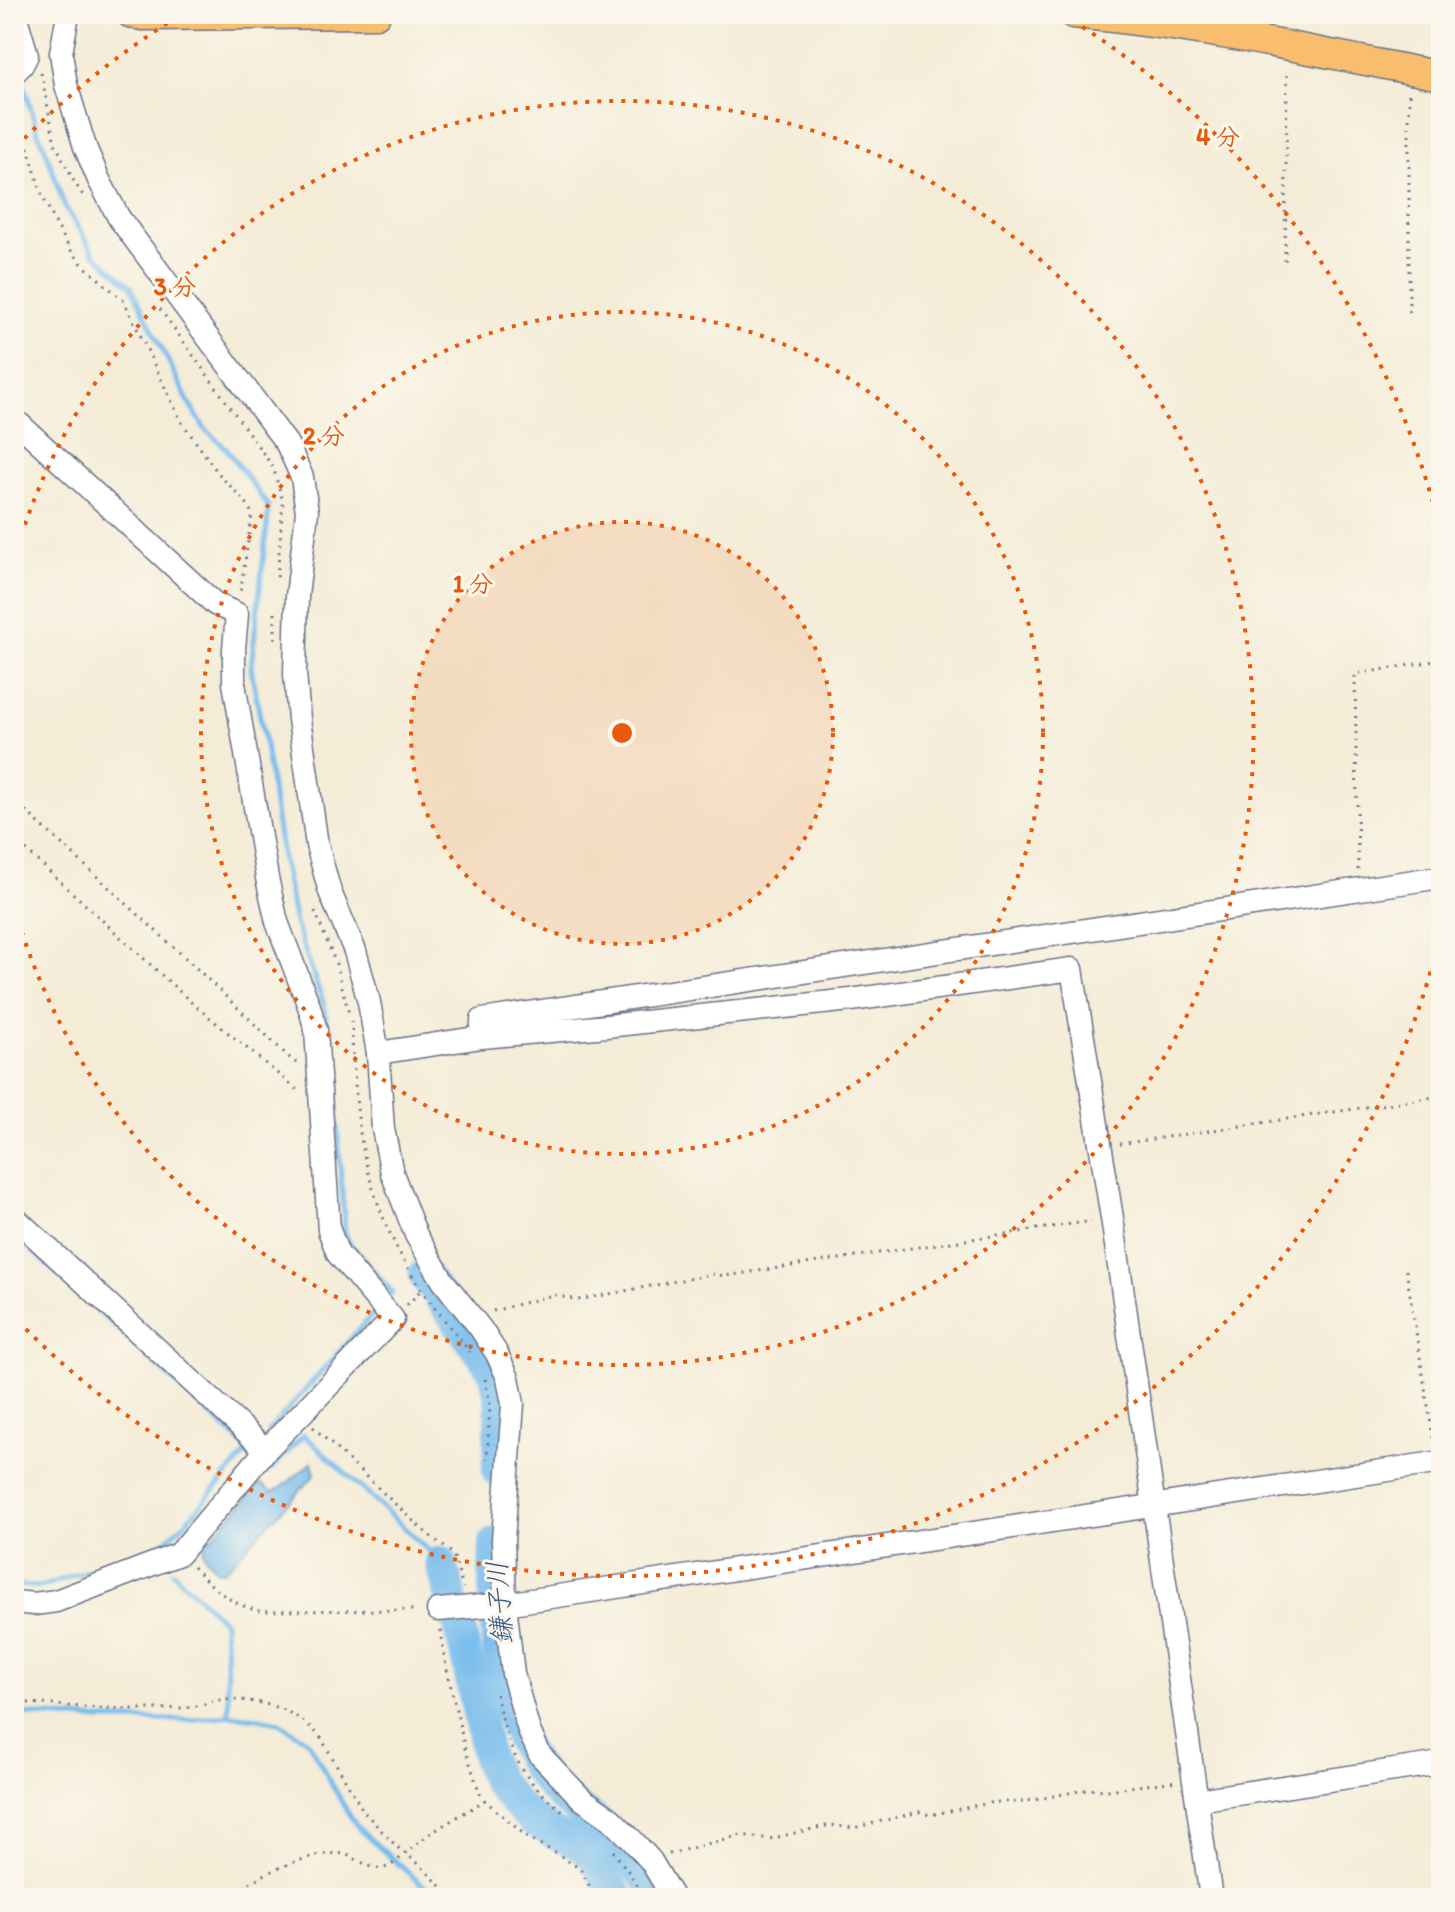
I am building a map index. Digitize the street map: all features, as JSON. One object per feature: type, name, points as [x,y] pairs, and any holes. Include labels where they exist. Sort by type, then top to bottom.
[{"type":"main road","points":[[131,14],[376,14]]},
{"type":"main road","points":[[1073,14],[1137,20],[1441,76]]},
{"type":"street","points":[[15,14],[27,55],[18,69]]},
{"type":"street","points":[[68,14],[61,53],[66,85],[99,180],[119,218],[287,444],[302,477],[307,512],[297,596],[295,674],[317,845],[330,892],[355,951],[369,1002],[378,1053],[383,1129],[392,1173],[416,1235],[443,1281],[497,1354],[508,1378],[513,1404],[503,1540],[505,1604],[513,1674],[529,1731],[540,1755],[582,1799],[611,1819],[651,1861],[673,1898]]},
{"type":"street","points":[[14,419],[215,604],[237,614],[234,683],[267,878],[277,922],[316,1030],[329,1230],[338,1254],[393,1319],[266,1450],[179,1554],[56,1601],[34,1604],[14,1602]]},
{"type":"street","points":[[482,1037],[482,1020],[1441,877]]},
{"type":"street","points":[[378,1053],[482,1037],[851,1000],[1072,969],[1112,1218],[1211,1898]]},
{"type":"street","points":[[14,1217],[266,1450]]},
{"type":"street","points":[[438,1610],[505,1604],[1439,1462]]},
{"type":"street","points":[[1196,1789],[1441,1763]]},
{"type":"path","points":[[1285,261],[1287,61],[1290,46]]},
{"type":"path","points":[[1409,314],[1409,92],[1413,71]]},
{"type":"path","points":[[14,101],[42,195],[70,249],[83,265],[124,301],[181,421],[218,473],[249,506],[252,516],[237,614]]},
{"type":"path","points":[[1358,890],[1355,674],[1441,660]]},
{"type":"path","points":[[14,800],[294,1062],[318,1064]]},
{"type":"path","points":[[14,839],[191,1002],[307,1098],[321,1105]]},
{"type":"path","points":[[1100,1147],[1441,1096]]},
{"type":"path","points":[[473,1319],[480,1314],[553,1295],[578,1300],[713,1274],[725,1276],[1112,1218]]},
{"type":"path","points":[[1406,1270],[1439,1462]]},
{"type":"path","points":[[300,1415],[423,1530],[453,1554],[469,1607]]},
{"type":"path","points":[[179,1554],[218,1593],[238,1605],[258,1611],[438,1610],[444,1656],[465,1749],[481,1797],[526,1836],[580,1869],[596,1898]]},
{"type":"path","points":[[14,1705],[15,1702],[144,1709],[203,1705],[216,1700],[244,1701],[280,1708],[315,1730],[364,1812],[453,1898]]},
{"type":"path","points":[[651,1861],[741,1835],[769,1839],[830,1825],[853,1828],[919,1812],[930,1815],[994,1802],[1023,1802],[1089,1789],[1196,1789]]},
{"type":"path","points":[[231,1898],[246,1885],[321,1853],[340,1853],[372,1867],[388,1867],[485,1800]]},
{"type":"water","points":[[312,1462],[315,1475],[224,1571],[218,1571],[204,1554],[207,1542],[260,1484],[272,1492]]},
{"type":"waterway","points":[[21,75],[64,205],[94,253],[131,286],[205,429],[226,448],[268,506],[251,668],[295,923],[325,1008],[345,1231],[348,1241],[392,1292],[384,1301]]},
{"type":"waterway","points":[[14,1234],[255,1456]]},
{"type":"waterway","name":"鎌子川","points":[[424,1275],[495,1373],[501,1404],[498,1472]]},
{"type":"waterway","points":[[268,1432],[377,1309]]},
{"type":"waterway","points":[[270,1470],[304,1435],[441,1562]]},
{"type":"waterway","points":[[14,1585],[40,1587],[159,1546],[186,1522],[249,1450]]},
{"type":"waterway","name":"鎌子川","points":[[495,1543],[497,1644],[511,1713],[523,1745],[540,1773],[562,1797],[619,1841],[659,1898]]},
{"type":"waterway","name":"鎌子川","points":[[441,1562],[462,1637],[488,1760],[496,1780],[533,1820],[580,1845],[593,1856],[618,1898]]},
{"type":"waterway","points":[[173,1572],[224,1622],[229,1715],[278,1722],[308,1741],[361,1831],[437,1898]]},
{"type":"waterway","points":[[14,1730],[22,1714],[100,1720],[187,1720],[229,1715]]}]
